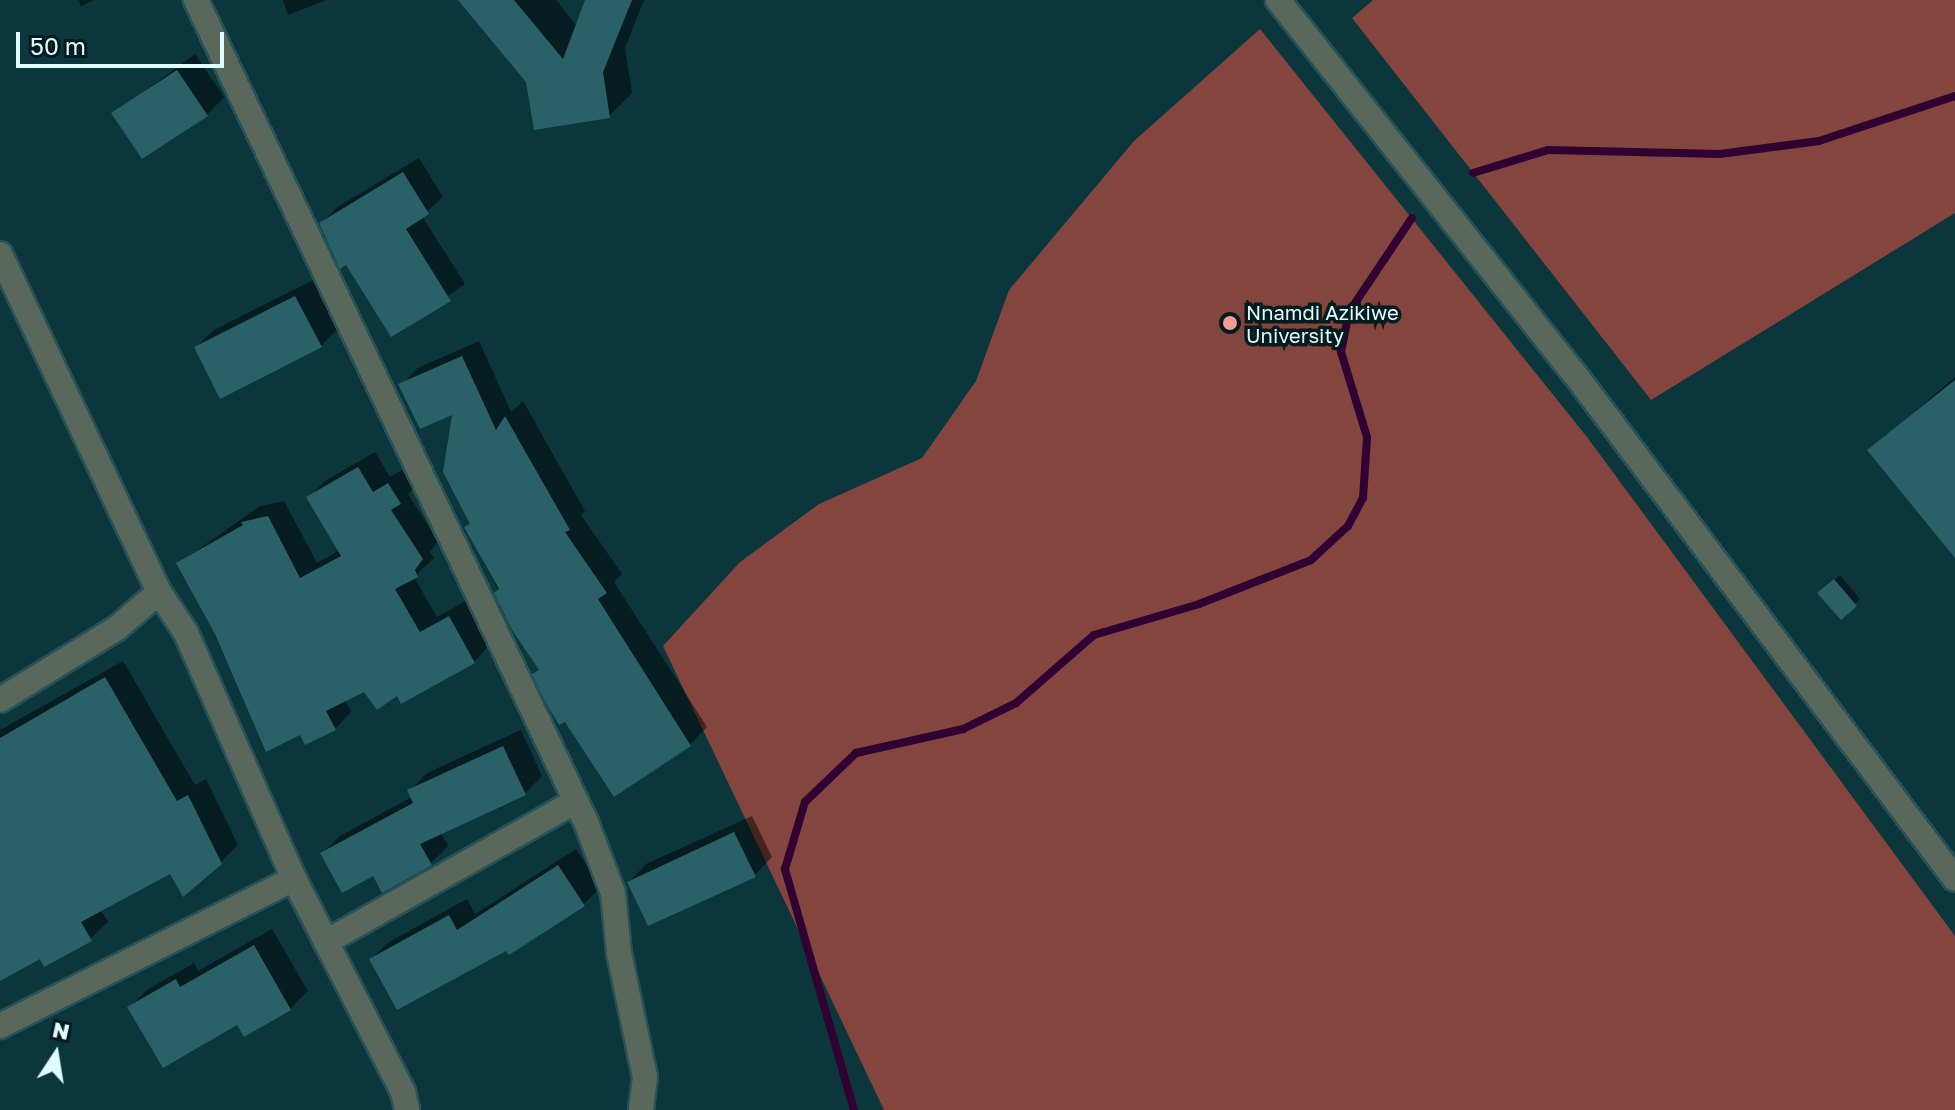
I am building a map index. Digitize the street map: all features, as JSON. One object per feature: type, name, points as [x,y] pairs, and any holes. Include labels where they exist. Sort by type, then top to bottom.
[{"type":"street","points":[[196,0],[576,801],[613,893],[619,953],[645,1077],[641,1110]]},
{"type":"street","points":[[1278,0],[1574,373],[1955,879]]},
{"type":"street","points":[[0,254],[159,592],[186,633],[294,879],[403,1092],[407,1110]]},
{"type":"street","points":[[0,700],[117,628],[159,592]]},
{"type":"street","points":[[326,942],[576,801]]},
{"type":"street","points":[[0,1026],[294,879]]},
{"type":"shaded area","points":[[1373,0],[1955,0],[1955,213],[1651,400],[1352,18]]},
{"type":"shaded area","points":[[1260,29],[1587,437],[1955,936],[1955,1110],[884,1110],[663,646],[740,562],[819,504],[922,458],[976,381],[1009,290],[1134,141]]},
{"type":"building","points":[[458,0],[514,0],[563,59],[585,0],[632,0],[603,72],[610,118],[534,130],[526,82]]},
{"type":"building","points":[[177,70],[208,116],[142,159],[111,113]]},
{"type":"building","points":[[403,172],[429,214],[406,229],[451,301],[391,337],[346,265],[340,269],[319,223]]},
{"type":"building","points":[[295,296],[322,347],[220,399],[194,347]]},
{"type":"building","points":[[462,356],[496,430],[505,416],[570,530],[565,532],[607,593],[598,599],[691,746],[614,797],[565,722],[559,725],[547,705],[532,674],[539,670],[512,630],[494,593],[499,589],[464,527],[470,524],[443,472],[452,415],[420,429],[398,384]]},
{"type":"building","points":[[1955,380],[1955,558],[1867,450]]},
{"type":"building","points":[[358,467],[373,492],[388,483],[401,504],[391,510],[423,559],[415,570],[418,577],[395,589],[420,632],[449,616],[475,663],[401,704],[397,696],[377,710],[364,692],[326,711],[336,730],[305,745],[300,735],[266,752],[215,634],[176,563],[243,525],[241,522],[268,516],[300,578],[341,556],[306,497]]},
{"type":"building","points":[[1834,579],[1857,606],[1841,620],[1817,593]]},
{"type":"building","points":[[105,677],[177,801],[188,795],[222,864],[183,897],[170,874],[81,922],[92,941],[44,967],[40,959],[0,981],[0,738]]},
{"type":"building","points":[[503,746],[526,795],[420,844],[432,865],[382,893],[373,876],[342,893],[320,853],[413,803],[407,790]]},
{"type":"building","points":[[734,832],[756,877],[648,926],[627,882]]},
{"type":"building","points":[[558,865],[585,906],[509,955],[506,951],[397,1010],[369,959],[449,915],[457,930]]},
{"type":"building","points":[[254,945],[291,1010],[244,1037],[237,1025],[163,1068],[127,1007],[176,979],[180,987]]},
{"type":"waterway","points":[[1473,173],[1548,150],[1720,154],[1819,141],[1955,96]]},
{"type":"waterway","points":[[854,1110],[785,869],[805,802],[856,753],[963,729],[1016,703],[1094,635],[1199,604],[1311,560],[1348,526],[1363,498],[1367,437],[1341,352],[1349,312],[1412,218]]},
{"type":"place","name":"Nnamdi Azikiwe University","points":[[1230,323]]}]
